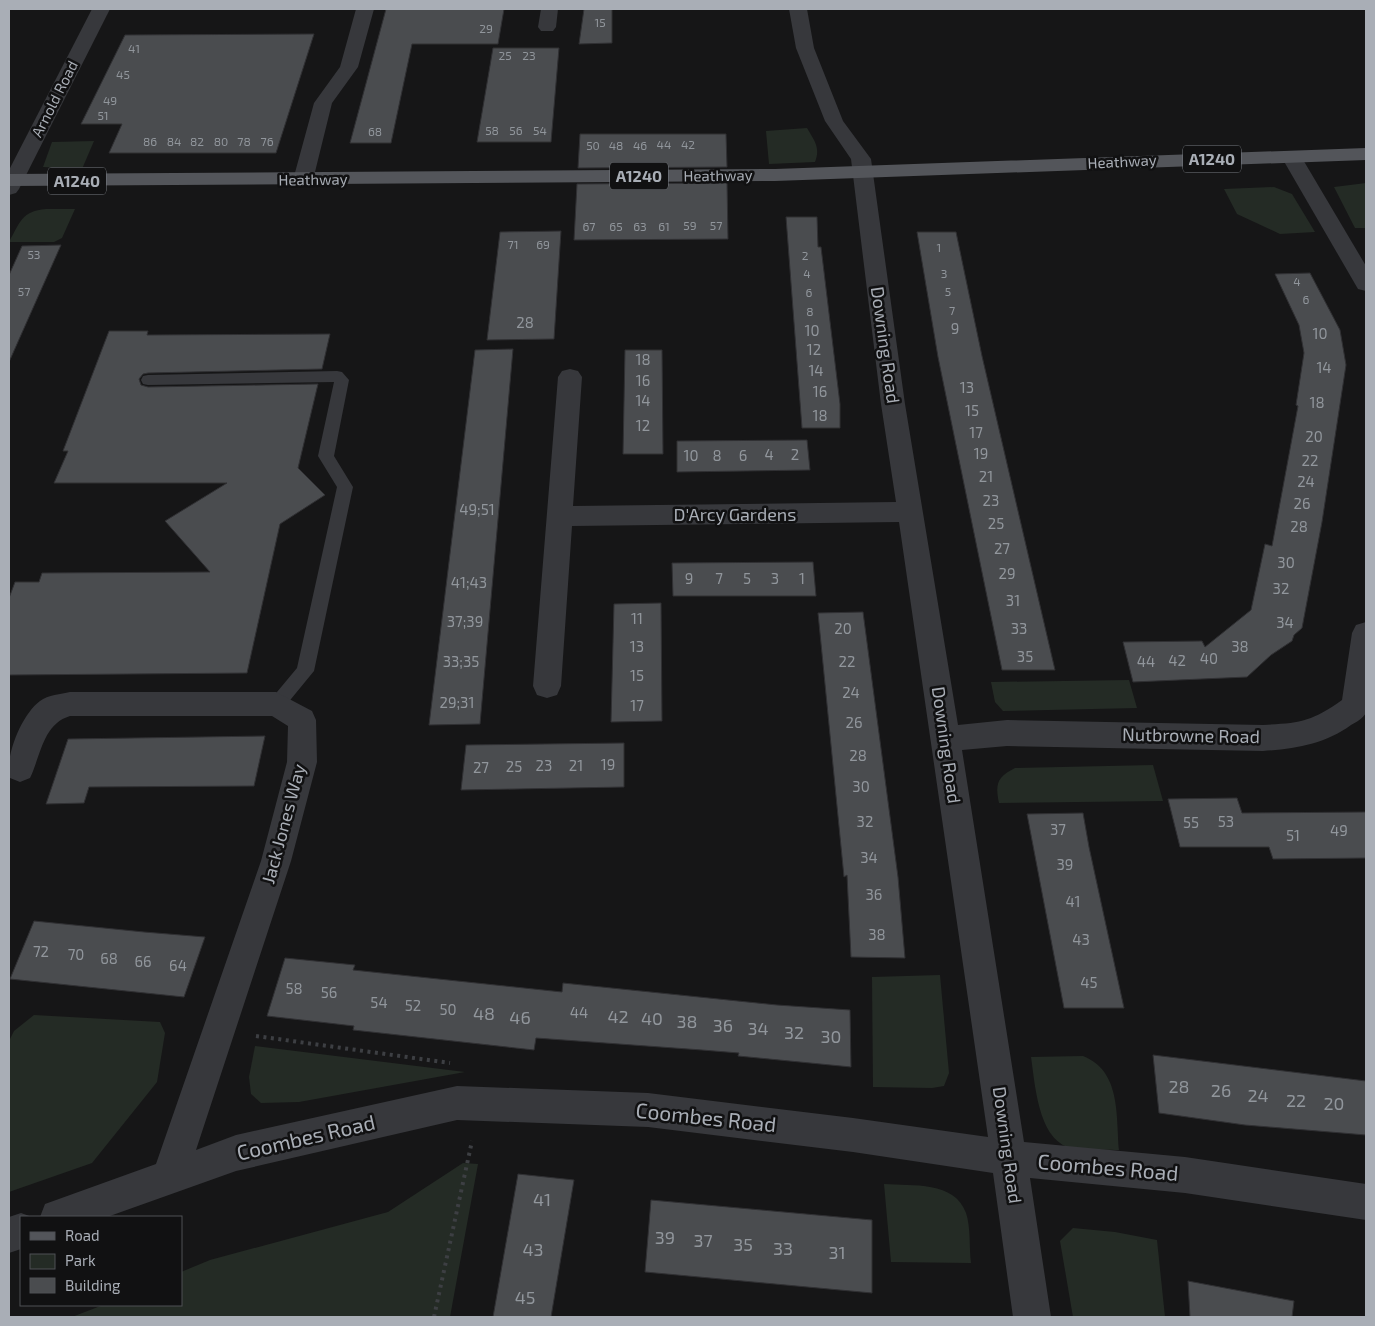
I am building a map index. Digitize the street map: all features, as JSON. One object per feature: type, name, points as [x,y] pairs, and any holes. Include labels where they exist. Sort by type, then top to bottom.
[{"type":"main road","name":"Heathway","points":[[10,183],[862,173],[998,169],[1132,161],[1292,158],[1366,154]]},
{"type":"street","name":"Arnold Road","points":[[10,183],[101,9]]},
{"type":"street","points":[[303,180],[323,103],[349,67],[365,9]]},
{"type":"street","points":[[546,27],[549,9]]},
{"type":"street","name":"Downing Road","points":[[798,9],[805,48],[834,121],[861,160],[910,512],[1032,1317]]},
{"type":"street","points":[[1292,158],[1366,284]]},
{"type":"street","points":[[548,686],[570,377]]},
{"type":"street","name":"D'Arcy Gardens","points":[[561,516],[910,512]]},
{"type":"street","name":"Nutbrowne Road","points":[[944,740],[1007,733],[1263,738],[1294,736],[1326,727],[1355,707],[1366,633]]},
{"type":"street","points":[[20,769],[36,724],[51,709],[70,704],[276,704]]},
{"type":"street","name":"Jack Jones Way","points":[[170,1177],[276,861],[302,762],[302,720],[276,704]]},
{"type":"street","name":"Coombes Road","points":[[61,1216],[236,1153],[457,1103],[648,1110],[853,1134],[1009,1158],[1184,1175],[1366,1202]]},
{"type":"lane","points":[[148,380],[337,376],[342,380],[326,456],[344,487],[304,671],[276,704]]},
{"type":"path","points":[[218,1031],[454,1064]]},
{"type":"path","points":[[434,1317],[480,1104]]},
{"type":"green space","points":[[807,128],[817,148],[815,162],[769,164],[766,131]]},
{"type":"green space","points":[[94,141],[82,169],[43,167],[52,142]]},
{"type":"green space","points":[[1366,183],[1366,228],[1355,228],[1334,187]]},
{"type":"green space","points":[[1274,187],[1292,194],[1315,232],[1280,234],[1237,214],[1224,189]]},
{"type":"green space","points":[[46,209],[75,209],[62,238],[54,242],[9,242],[19,223],[27,215]]},
{"type":"green space","points":[[1129,680],[1137,708],[1003,711],[995,702],[991,682]]},
{"type":"green space","points":[[1153,765],[1163,801],[999,803],[997,791],[999,782],[1004,775],[1015,768]]},
{"type":"green space","points":[[940,975],[949,1073],[944,1086],[932,1088],[873,1087],[872,977]]},
{"type":"green space","points":[[34,1015],[160,1022],[165,1033],[157,1082],[92,1163],[9,1192],[9,1041],[14,1031]]},
{"type":"green space","points":[[255,1046],[465,1072],[299,1102],[261,1103],[251,1094],[249,1077]]},
{"type":"green space","points":[[1083,1056],[1095,1063],[1104,1072],[1110,1083],[1116,1109],[1119,1150],[1068,1147],[1058,1141],[1044,1121],[1031,1057]]},
{"type":"green space","points":[[463,1163],[478,1164],[450,1317],[72,1317],[100,1306],[182,1306],[182,1272],[210,1260],[388,1212]]},
{"type":"green space","points":[[884,1184],[931,1187],[952,1195],[966,1213],[969,1225],[971,1263],[891,1262]]},
{"type":"green space","points":[[1073,1228],[1115,1232],[1157,1240],[1165,1317],[1073,1317],[1060,1241]]},
{"type":"building","points":[[386,9],[504,9],[498,44],[412,44],[391,143],[350,143]]},
{"type":"building","points":[[584,9],[612,9],[612,43],[579,44]]},
{"type":"building","points":[[314,34],[276,153],[109,153],[122,124],[81,124],[125,35]]},
{"type":"building","points":[[493,48],[559,48],[551,142],[477,142]]},
{"type":"building","points":[[580,134],[726,134],[727,167],[578,168]]},
{"type":"building","points":[[727,183],[728,239],[574,240],[577,184]]},
{"type":"building","points":[[786,217],[817,217],[818,247],[821,247],[840,404],[840,428],[802,428]]},
{"type":"building","points":[[561,231],[554,339],[487,340],[500,232]]},
{"type":"building","points":[[917,232],[956,232],[982,356],[1055,670],[1002,670],[938,357]]},
{"type":"building","points":[[61,245],[9,362],[9,275],[22,246]]},
{"type":"building","points":[[1310,273],[1340,330],[1346,365],[1322,522],[1302,628],[1294,635],[1292,641],[1271,655],[1247,677],[1133,682],[1123,642],[1202,641],[1205,647],[1251,610],[1265,544],[1272,546],[1298,406],[1296,405],[1304,353],[1299,325],[1275,274]]},
{"type":"building","points":[[109,331],[148,331],[147,335],[330,334],[322,369],[148,373],[143,374],[139,379],[141,385],[148,387],[318,384],[298,468],[325,495],[280,524],[247,673],[9,675],[9,598],[15,582],[39,582],[42,573],[210,572],[165,521],[227,483],[54,483],[68,451],[63,451]]},
{"type":"building","points":[[513,349],[480,724],[429,725],[475,350]]},
{"type":"building","points":[[625,350],[662,350],[663,454],[623,454]]},
{"type":"building","points":[[807,440],[810,470],[677,472],[677,441]]},
{"type":"building","points":[[813,562],[816,596],[673,596],[672,563]]},
{"type":"building","points":[[661,603],[662,721],[611,722],[614,604]]},
{"type":"building","points":[[863,612],[898,877],[905,958],[851,957],[847,875],[844,877],[818,613]]},
{"type":"building","points":[[265,736],[254,786],[89,787],[84,803],[46,804],[68,739]]},
{"type":"building","points":[[624,743],[624,787],[461,790],[466,745]]},
{"type":"building","points":[[1237,798],[1242,813],[1366,812],[1366,858],[1273,859],[1269,847],[1180,847],[1168,799]]},
{"type":"building","points":[[1083,813],[1124,1008],[1064,1008],[1027,814]]},
{"type":"building","points":[[34,921],[205,937],[184,997],[10,979]]},
{"type":"building","points":[[285,958],[355,965],[353,970],[562,992],[563,983],[777,1005],[850,1010],[851,1067],[738,1056],[739,1053],[536,1038],[534,1050],[353,1030],[354,1026],[267,1016]]},
{"type":"building","points":[[1153,1055],[1366,1081],[1366,1135],[1245,1125],[1159,1113]]},
{"type":"building","points":[[518,1174],[574,1180],[551,1317],[493,1317]]},
{"type":"building","points":[[651,1200],[872,1220],[872,1293],[645,1272]]},
{"type":"building","points":[[1188,1281],[1294,1301],[1292,1317],[1190,1317]]}]
